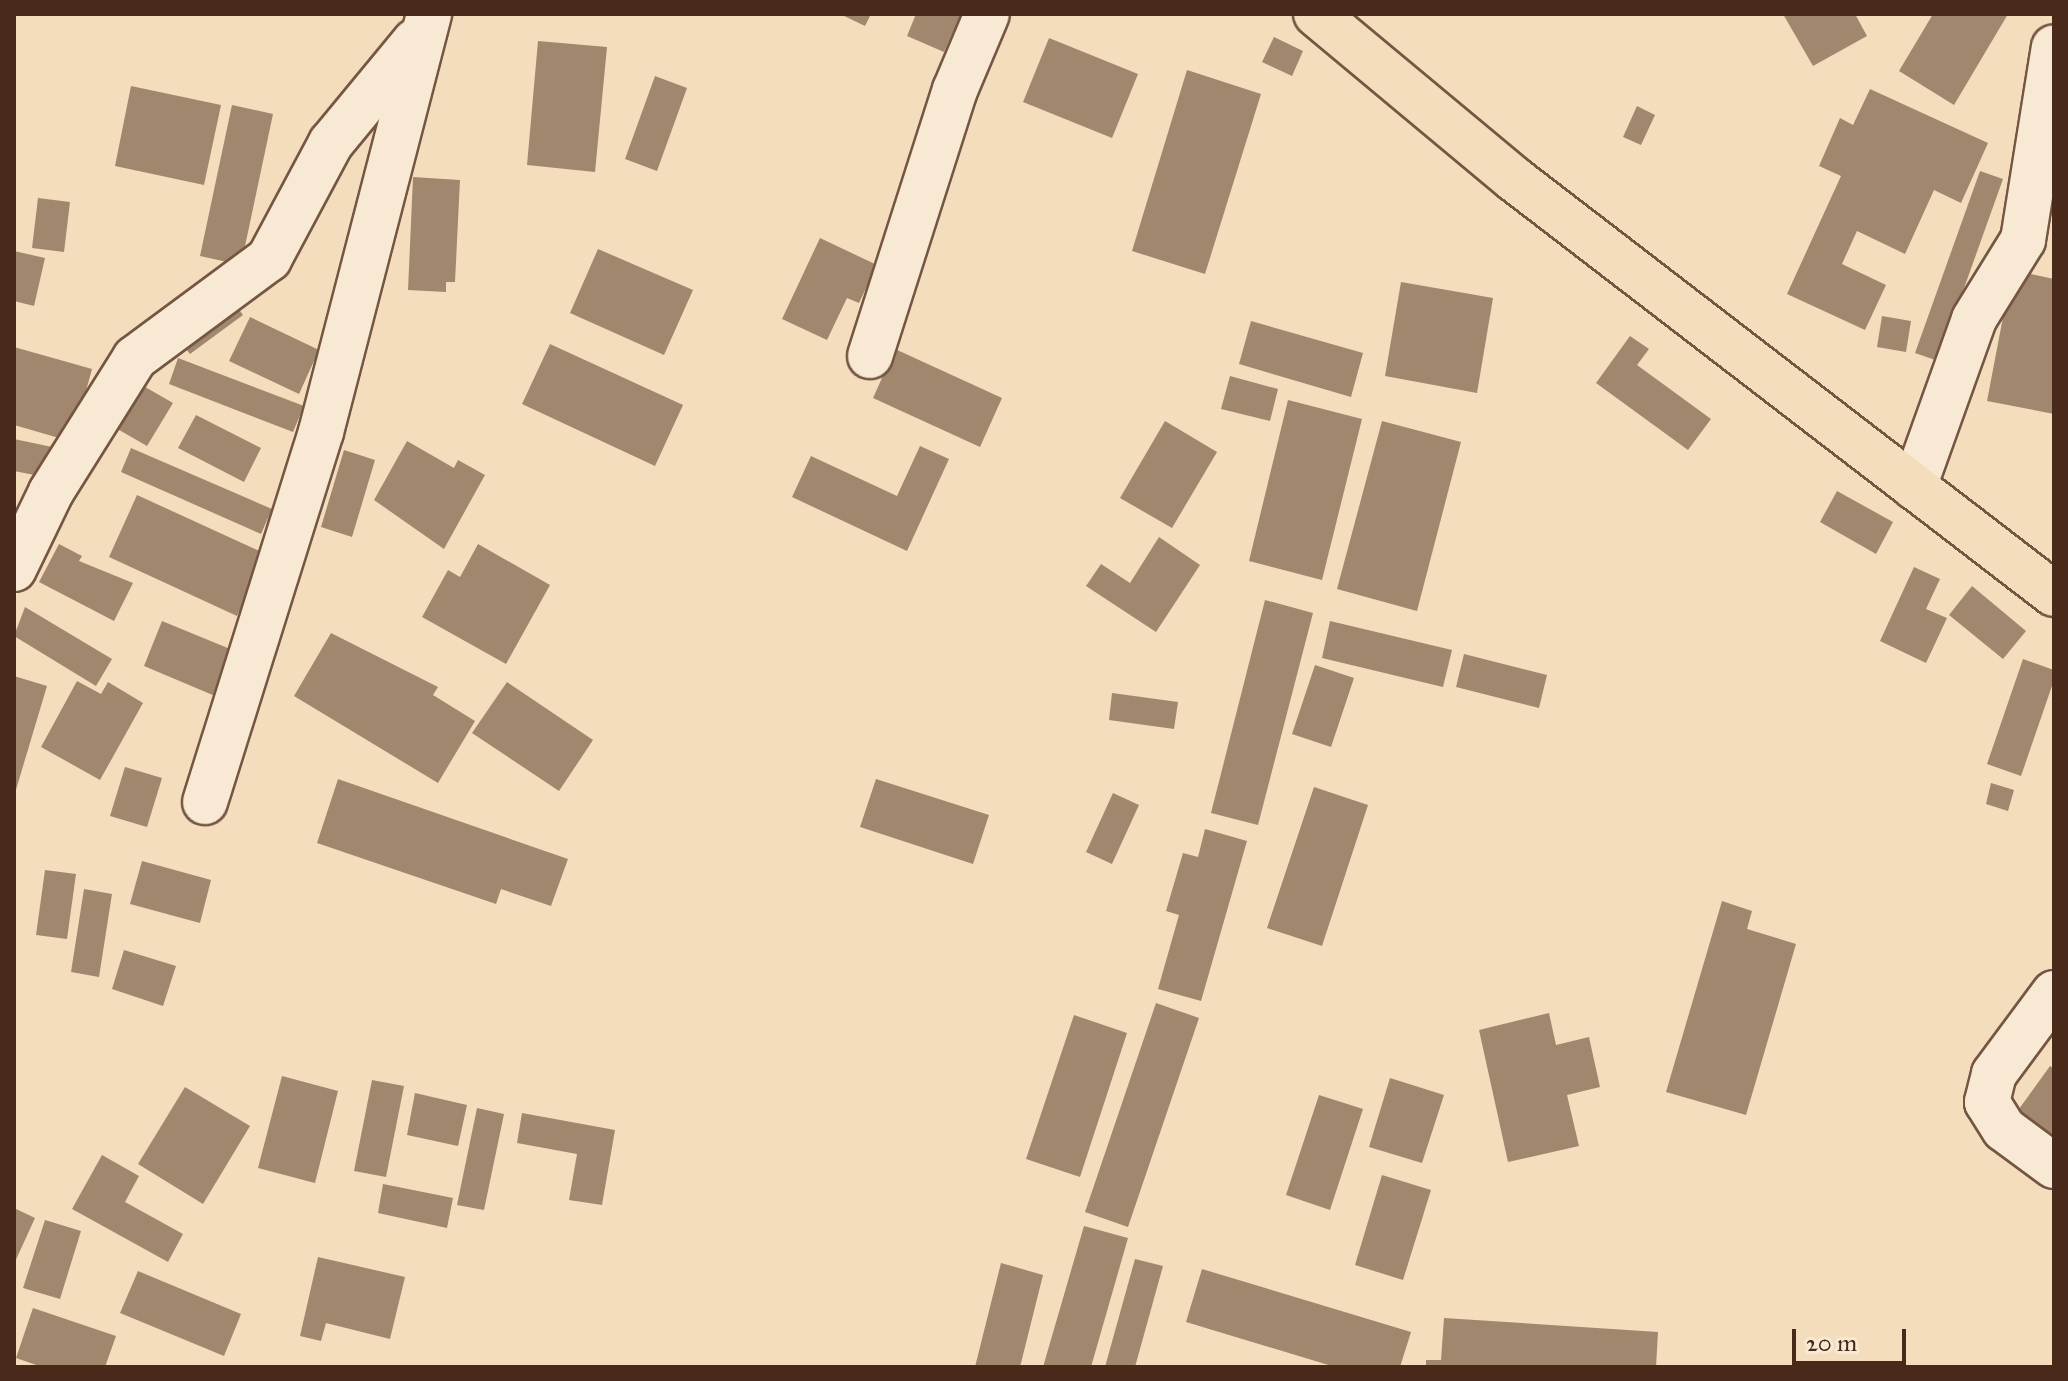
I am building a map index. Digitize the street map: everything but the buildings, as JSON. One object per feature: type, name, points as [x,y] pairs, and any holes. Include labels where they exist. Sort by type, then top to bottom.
[{"type":"main road","points":[[1316,14],[1514,179],[2054,594]]},
{"type":"street","points":[[870,356],[955,90],[987,14]]},
{"type":"street","points":[[14,569],[51,492],[135,358],[269,259],[331,143],[426,22]]},
{"type":"street","points":[[205,802],[321,432],[426,22]]},
{"type":"street","points":[[1914,487],[1974,319],[2023,240],[2054,47]]},
{"type":"street","points":[[2054,993],[1994,1074],[1987,1102],[2004,1129],[2054,1166]]}]
